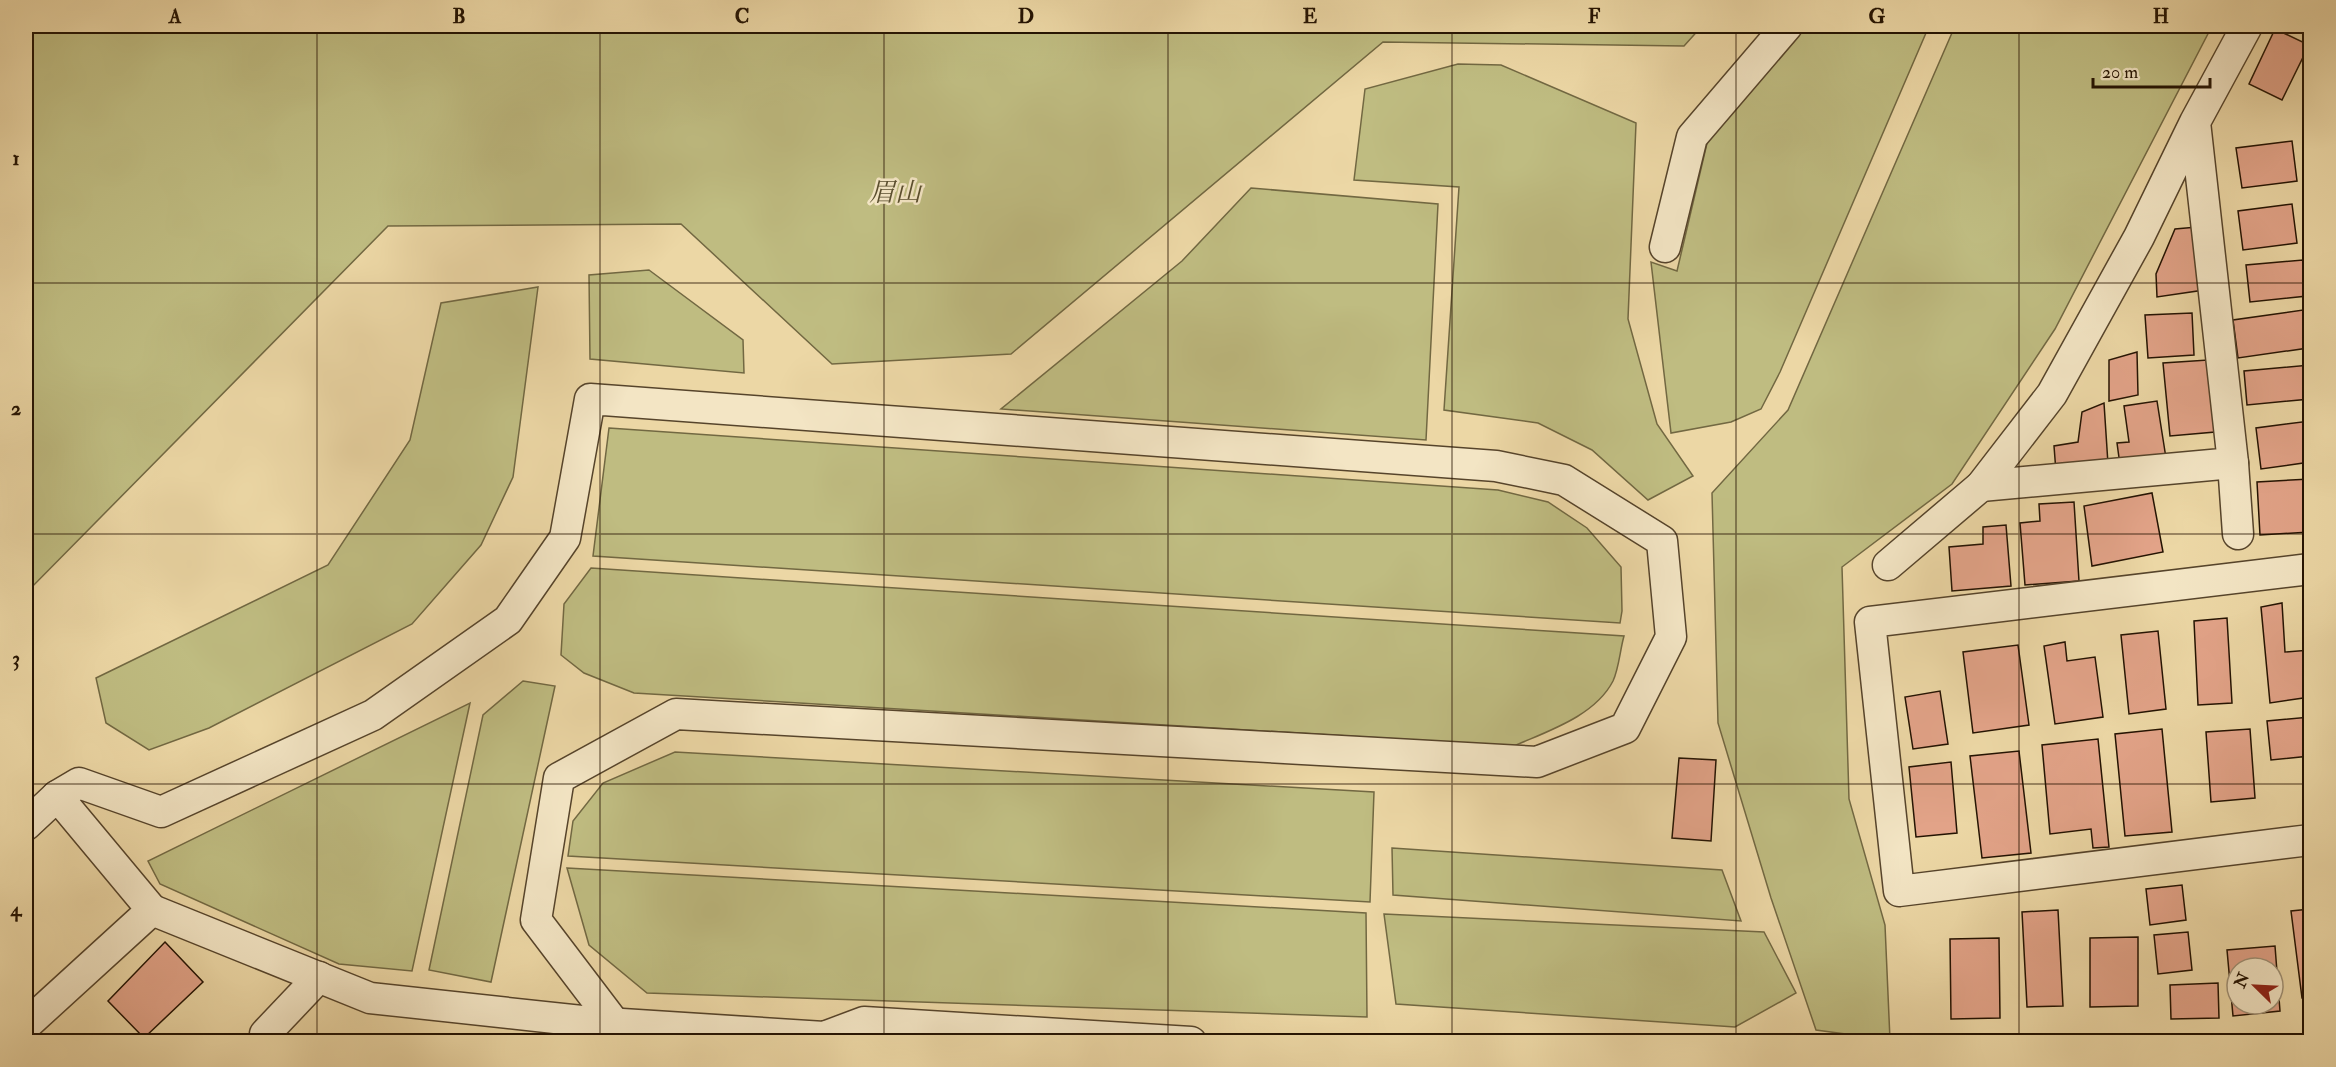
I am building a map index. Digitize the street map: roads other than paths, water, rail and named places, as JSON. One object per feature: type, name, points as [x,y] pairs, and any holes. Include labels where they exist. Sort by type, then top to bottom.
[{"type":"street","points":[[1665,247],[1692,137],[1787,26]]},
{"type":"street","points":[[1888,565],[1981,486],[2052,394],[2139,237],[2195,122],[2247,26]]},
{"type":"street","points":[[2195,122],[2233,463],[2238,534]]},
{"type":"street","points":[[26,825],[57,796],[79,783],[161,812],[373,715],[508,620],[565,538],[590,399],[1496,466],[1564,480],[1662,541],[1671,637],[1624,728],[1537,762],[676,714],[559,778],[536,920],[615,1024]]},
{"type":"street","points":[[1981,486],[2233,463]]},
{"type":"street","points":[[2310,569],[1869,622],[1899,891],[2310,840]]},
{"type":"street","points":[[57,796],[152,910],[370,998],[615,1024],[824,1037],[863,1032],[1191,1041]]},
{"type":"street","points":[[26,1025],[152,910]]},
{"type":"street","points":[[265,1034],[320,977]]},
{"type":"park label","name":"眉山","points":[[895,193]]}]
